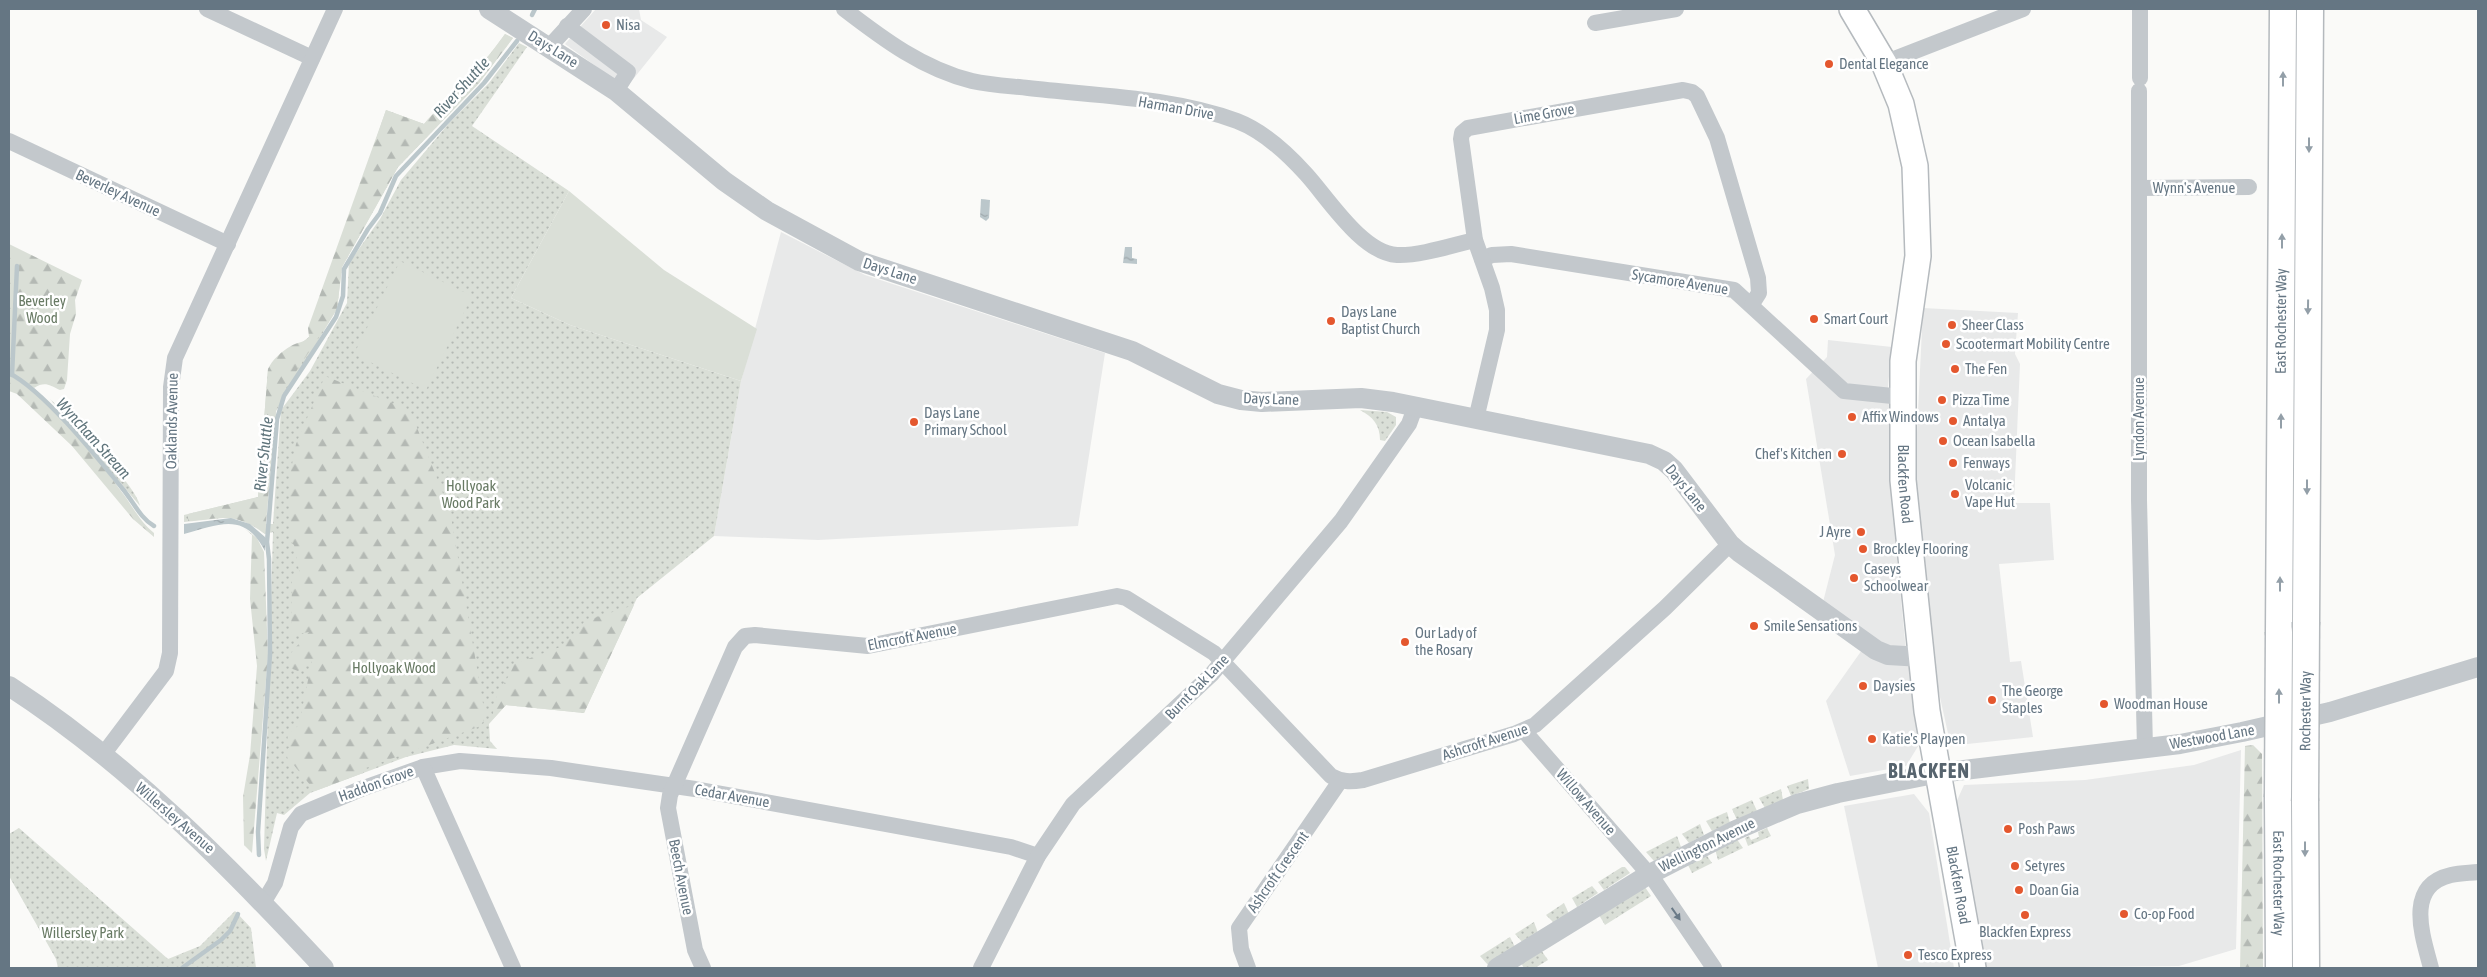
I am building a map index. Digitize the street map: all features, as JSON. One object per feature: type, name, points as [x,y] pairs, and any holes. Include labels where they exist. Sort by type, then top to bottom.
[{"type":"highway","name":"East Rochester Way","points":[[2280,632],[2283,9]]},
{"type":"highway","name":"East Rochester Way","points":[[2306,622],[2310,9]]},
{"type":"highway","name":"Rochester Way","points":[[2306,622],[2306,801]]},
{"type":"highway","name":"Rochester Way","points":[[2278,797],[2280,632]]},
{"type":"highway","name":"East Rochester Way","points":[[2278,797],[2279,968]]},
{"type":"highway","name":"East Rochester Way","points":[[2306,801],[2306,968]]},
{"type":"main road","name":"Blackfen Road","points":[[1852,9],[1884,63],[1901,104],[1912,145],[1917,188],[1918,256],[1905,343],[1902,397],[1903,480],[1927,711],[1973,968]]},
{"type":"street","points":[[207,9],[312,58]]},
{"type":"street","name":"Oaklands Avenue","points":[[102,756],[166,671],[170,653],[172,372],[181,344],[335,9]]},
{"type":"street","points":[[550,46],[584,9]]},
{"type":"street","name":"Harman Drive","points":[[844,9],[915,59],[973,81],[1181,105],[1243,124],[1282,150],[1306,173],[1345,220],[1364,238],[1384,252],[1397,255],[1411,254],[1475,240]]},
{"type":"street","points":[[1594,23],[1676,9]]},
{"type":"street","points":[[1884,63],[2023,9]]},
{"type":"street","name":"Lyndon Avenue","points":[[2140,9],[2139,500],[2145,748]]},
{"type":"street","name":"Days Lane","points":[[500,12],[616,91],[724,181],[760,206],[859,261],[1132,351],[1218,394],[1241,400],[1272,402],[1361,398],[1416,405],[1654,456],[1674,470],[1730,544],[1767,573],[1876,650],[1888,655],[1922,657]]},
{"type":"street","name":"Days Lane","points":[[567,26],[628,72],[616,91]]},
{"type":"street","name":"Lime Grove","points":[[1476,419],[1497,330],[1497,310],[1492,288],[1475,240],[1461,140],[1464,130],[1688,90],[1699,98],[1719,145],[1758,278],[1759,293],[1752,304]]},
{"type":"street","name":"Beverley Avenue","points":[[9,141],[228,244]]},
{"type":"street","name":"Wynn's Avenue","points":[[2139,188],[2249,188]]},
{"type":"street","name":"Sycamore Avenue","points":[[1482,259],[1492,255],[1511,254],[1727,288],[1740,294],[1752,304],[1844,391],[1902,397]]},
{"type":"street","name":"Burnt Oak Lane","points":[[981,968],[1038,856],[1066,812],[1081,795],[1199,689],[1341,522],[1409,424],[1416,405]]},
{"type":"street","name":"Ashcroft Avenue","points":[[1340,781],[1363,780],[1524,730],[1549,715],[1665,608],[1730,544]]},
{"type":"street","name":"Elmcroft Avenue","points":[[674,786],[735,647],[740,640],[750,635],[868,646],[1117,596],[1126,598],[1208,649],[1222,662]]},
{"type":"street","points":[[1222,662],[1331,776],[1340,781]]},
{"type":"street","name":"Westwood Lane","points":[[1939,773],[2180,744],[2307,718],[2478,667]]},
{"type":"street","name":"Willersley Avenue","points":[[9,686],[102,756],[180,821],[234,873],[324,968]]},
{"type":"street","name":"Willow Avenue","points":[[1524,730],[1648,875],[1714,968]]},
{"type":"street","name":"Cedar Avenue","points":[[423,767],[448,762],[473,761],[551,768],[674,786],[1004,846],[1038,856]]},
{"type":"street","name":"Haddon Grove","points":[[263,903],[275,884],[291,827],[301,814],[336,798],[423,767],[513,968]]},
{"type":"street","name":"Wellington Avenue","points":[[1497,968],[1648,875],[1736,830],[1797,804],[1838,793],[1939,773]]},
{"type":"street","name":"Ashcroft Crescent","points":[[1248,968],[1241,949],[1239,928],[1340,781]]},
{"type":"street","name":"Beech Avenue","points":[[674,786],[668,808],[695,950],[703,968]]},
{"type":"street","points":[[2431,968],[2419,920],[2420,904],[2428,889],[2440,879],[2450,875],[2478,872]]},
{"type":"shaded area","points":[[596,9],[639,9],[641,20],[667,37],[626,88],[565,44]]},
{"type":"shaded area","name":"Days Lane Primary School","points":[[781,232],[865,275],[1105,353],[1078,526],[818,540],[714,536],[741,381]]},
{"type":"shaded area","points":[[1923,308],[2018,313],[2015,354],[2020,364],[2014,503],[2050,503],[2054,560],[1999,564],[2010,662],[2021,661],[2033,737],[1958,745],[1952,743],[1949,738],[1936,679],[1922,577],[1915,474]]},
{"type":"shaded area","points":[[1828,340],[1892,347],[1888,386],[1895,539],[1905,641],[1920,743],[1906,766],[1850,776],[1826,701],[1869,640],[1822,606],[1835,555],[1806,379],[1827,357]]},
{"type":"shaded area","points":[[2241,750],[2236,949],[2179,966],[1981,968],[1954,807],[1964,785],[2085,780],[2194,765]]},
{"type":"shaded area","points":[[1914,794],[1929,813],[1954,968],[1878,968],[1844,806]]},
{"type":"green space","name":"Hollyoak Wood Park","points":[[505,34],[513,38],[479,83],[398,167],[342,267],[337,309],[276,411],[265,524],[273,524],[281,410],[310,371],[347,303],[349,263],[380,219],[401,180],[450,122],[489,83],[519,43],[527,47],[472,126],[569,191],[511,298],[570,325],[741,381],[714,536],[637,598],[584,713],[506,705],[489,724],[490,741],[497,749],[454,745],[406,757],[310,793],[284,815],[277,813],[266,861],[264,849],[273,532],[265,534],[249,521],[232,517],[184,522],[184,515],[258,497],[268,369],[309,337],[386,110],[424,124],[467,81]]},
{"type":"green space","points":[[505,34],[513,38],[479,83],[398,167],[342,267],[337,309],[286,387],[276,411],[265,534],[237,519],[220,518],[188,521],[188,514],[258,497],[268,369],[284,350],[309,337],[308,328],[386,110],[424,124],[459,92]]},
{"type":"green space","points":[[569,191],[664,270],[757,329],[741,381],[570,325],[511,298]]},
{"type":"green space","name":"Beverley Wood","points":[[9,244],[82,280],[75,300],[76,314],[70,334],[67,380],[64,389],[60,390],[44,384],[34,388],[9,372]]},
{"type":"green space","points":[[400,261],[472,296],[426,390],[354,354]]},
{"type":"green space","points":[[9,375],[39,397],[70,427],[125,496],[140,519],[154,533],[154,537],[133,519],[72,446],[17,394],[9,391]]},
{"type":"green space","name":"Hollyoak Wood","points":[[325,376],[407,409],[412,415],[450,511],[485,715],[483,722],[478,727],[366,768],[363,773],[315,791],[293,764],[289,767],[286,750],[290,747],[287,743],[288,734],[299,725],[312,660],[298,671],[290,668],[291,653],[309,632],[291,635],[292,577],[300,575],[294,545],[291,542],[289,480],[296,444]]},
{"type":"green space","points":[[50,399],[115,467],[136,496],[140,506]]},
{"type":"green space","points":[[1360,410],[1387,412],[1396,417],[1396,425],[1385,441],[1380,440],[1379,430],[1375,422]]},
{"type":"green space","points":[[244,528],[257,538],[264,552],[268,655],[252,853],[244,845],[243,797],[250,755],[257,666],[250,599],[252,535]]},
{"type":"green space","points":[[634,605],[584,713],[506,705],[493,719],[497,695],[514,664],[563,646],[585,621]]},
{"type":"green space","points":[[2253,745],[2262,754],[2263,968],[2240,968],[2245,746]]},
{"type":"green space","points":[[1808,779],[1809,789],[1791,796],[1787,786]]},
{"type":"green space","points":[[1781,789],[1783,800],[1765,808],[1759,798]]},
{"type":"green space","points":[[1752,800],[1757,811],[1737,820],[1732,809]]},
{"type":"green space","points":[[1727,812],[1730,823],[1712,831],[1706,821]]},
{"type":"green space","points":[[1700,824],[1704,835],[1689,843],[1682,834]]},
{"type":"green space","name":"Willersley Park","points":[[19,828],[168,959],[200,946],[235,911],[251,928],[256,968],[58,968],[56,959],[9,876],[9,834]]},
{"type":"green space","points":[[1767,828],[1771,836],[1748,846],[1745,838],[1749,836],[1751,840],[1759,837],[1758,832]]},
{"type":"green space","points":[[1677,836],[1681,847],[1654,861],[1646,852]]},
{"type":"green space","points":[[1736,838],[1743,848],[1718,860],[1715,849]]},
{"type":"green space","points":[[1705,853],[1712,863],[1692,873],[1687,863]]},
{"type":"green space","points":[[1625,867],[1630,873],[1604,890],[1598,882]]},
{"type":"green space","points":[[1592,886],[1598,893],[1577,907],[1572,898]]},
{"type":"green space","points":[[1645,887],[1651,896],[1605,925],[1599,915]]},
{"type":"green space","points":[[1564,903],[1569,914],[1554,923],[1546,915]]},
{"type":"green space","points":[[1534,922],[1538,933],[1523,943],[1515,934]]},
{"type":"green space","points":[[1510,937],[1515,947],[1488,965],[1480,956]]},
{"type":"green space","points":[[1541,950],[1548,960],[1535,968],[1524,968],[1521,963]]},
{"type":"water","points":[[981,199],[990,200],[989,218],[986,221],[980,217]]},
{"type":"water","points":[[1125,247],[1132,247],[1132,258],[1137,259],[1137,264],[1123,263]]},
{"type":"water","points":[[231,518],[250,524],[265,537],[265,551],[257,538],[248,530],[230,524],[208,527],[184,534],[184,524]]},
{"type":"waterway","name":"River Shuttle","points":[[532,15],[535,9]]},
{"type":"waterway","name":"River Shuttle","points":[[259,855],[258,832],[270,654],[269,559],[267,542],[277,419],[284,396],[336,317],[343,296],[344,269],[380,213],[396,176],[484,83],[517,41]]},
{"type":"waterway","points":[[12,375],[17,266]]},
{"type":"waterway","name":"Wyncham Stream","points":[[9,373],[38,394],[69,425],[122,488],[141,514],[154,526]]},
{"type":"waterway","name":"River Shuttle","points":[[182,968],[221,940],[230,931],[238,914]]},
{"type":"place","name":"Nisa","points":[[606,25]]},
{"type":"place","name":"Dental Elegance","points":[[1829,64]]},
{"type":"place","name":"Smart Court","points":[[1814,319]]},
{"type":"place","name":"Days Lane Baptist Church","points":[[1331,321]]},
{"type":"place","name":"Sheer Class","points":[[1952,325]]},
{"type":"place","name":"Scootermart Mobility Centre","points":[[1946,344]]},
{"type":"place","name":"The Fen","points":[[1955,369]]},
{"type":"place","name":"Pizza Time","points":[[1942,400]]},
{"type":"place","name":"Affix Windows","points":[[1852,417]]},
{"type":"place","name":"Antalya","points":[[1953,421]]},
{"type":"place","name":"Days Lane Primary School","points":[[914,422]]},
{"type":"place","name":"Ocean Isabella","points":[[1943,441]]},
{"type":"place","name":"Chef's Kitchen","points":[[1842,454]]},
{"type":"place","name":"Fenways","points":[[1953,463]]},
{"type":"place","name":"Volcanic Vape Hut","points":[[1955,494]]},
{"type":"place","name":"J Ayre","points":[[1861,532]]},
{"type":"place","name":"Brockley Flooring","points":[[1863,549]]},
{"type":"place","name":"Caseys Schoolwear","points":[[1854,578]]},
{"type":"place","name":"Smile Sensations","points":[[1754,626]]},
{"type":"place","name":"Our Lady of the Rosary","points":[[1405,642]]},
{"type":"place","name":"Daysies","points":[[1863,686]]},
{"type":"place","name":"The George Staples","points":[[1992,700]]},
{"type":"place","name":"Woodman House","points":[[2104,704]]},
{"type":"place","name":"Katie's Playpen","points":[[1872,739]]},
{"type":"place","name":"Posh Paws","points":[[2008,829]]},
{"type":"place","name":"Setyres","points":[[2015,866]]},
{"type":"place","name":"Doan Gia","points":[[2019,890]]},
{"type":"place","name":"Co-op Food","points":[[2124,914]]},
{"type":"place","name":"Blackfen Express","points":[[2025,915]]},
{"type":"place","name":"Tesco Express","points":[[1908,955]]},
{"type":"district","name":"BLACKFEN","points":[[1929,771]]}]
